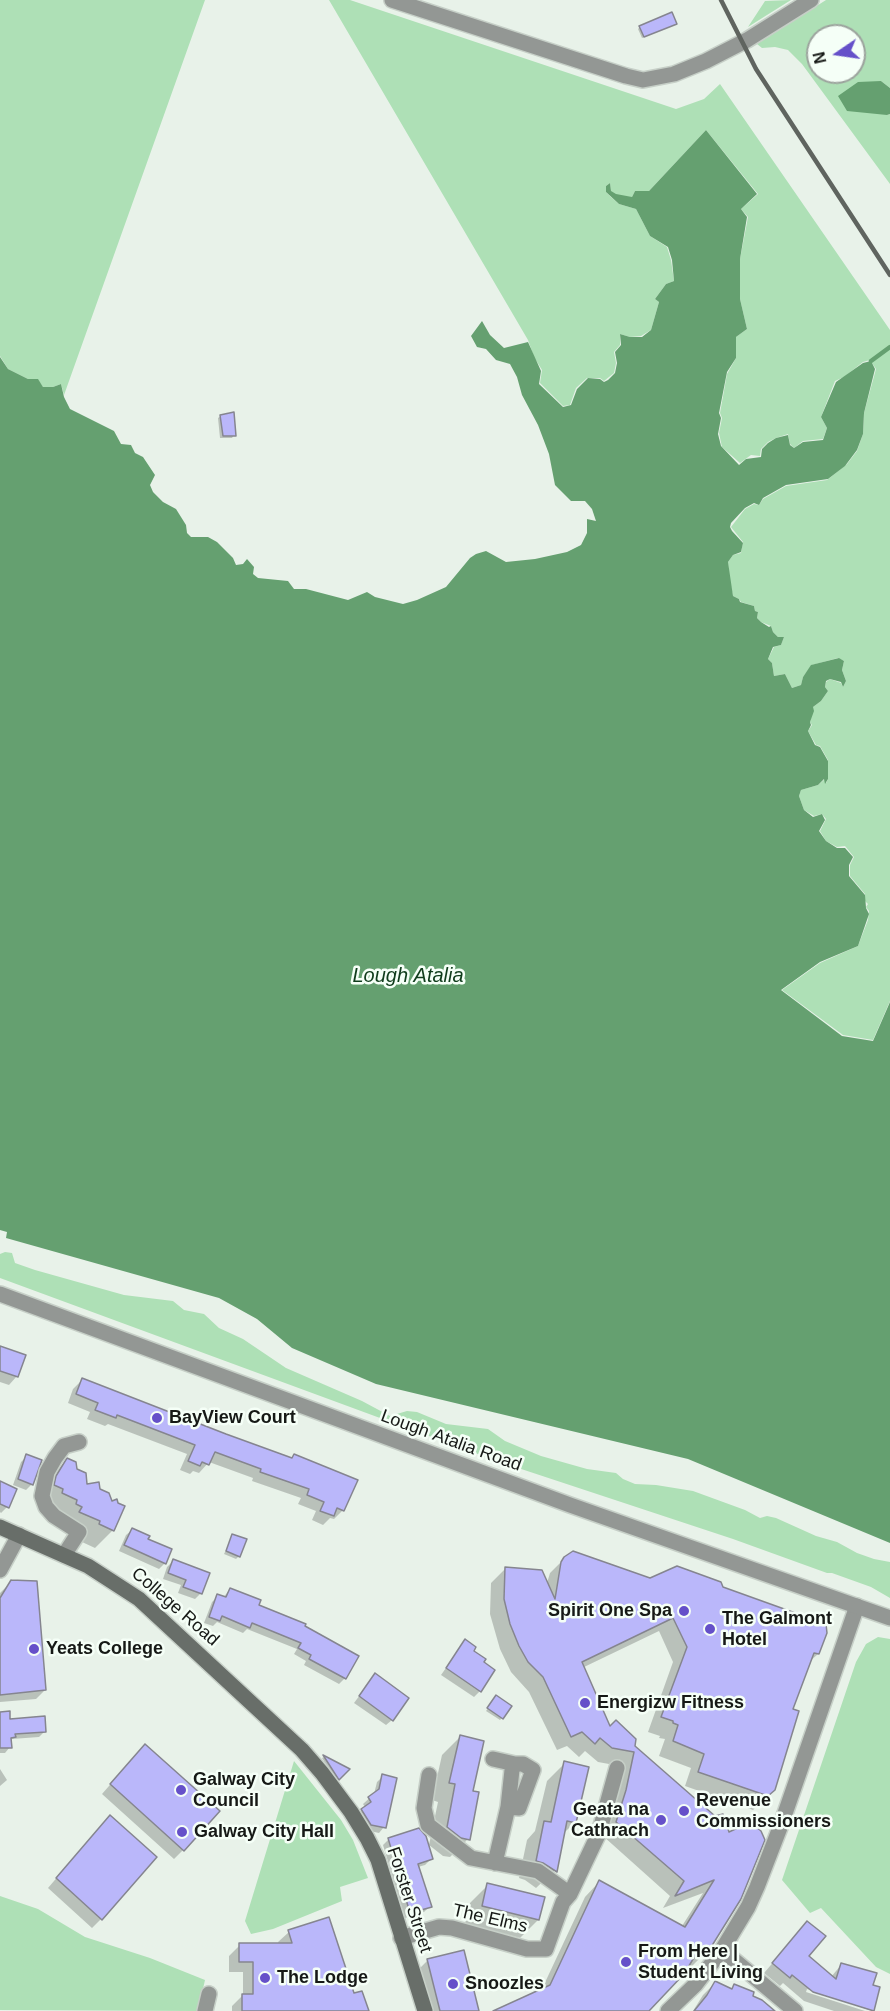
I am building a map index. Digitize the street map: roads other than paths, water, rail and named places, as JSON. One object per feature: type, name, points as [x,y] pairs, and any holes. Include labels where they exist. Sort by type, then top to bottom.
[{"type":"main road","name":"College Road","points":[[0,1527],[107,1577],[139,1599],[302,1750]]},
{"type":"main road","name":"Forster Street","points":[[302,1750],[322,1773],[368,1838],[378,1860],[425,2011]]},
{"type":"street","points":[[392,0],[643,80],[674,74],[706,61],[747,40],[811,0]]},
{"type":"street","name":"Lough Atalia Road","points":[[0,1294],[570,1505],[890,1618]]},
{"type":"street","points":[[64,1555],[79,1532],[54,1516],[46,1507],[42,1496],[47,1472],[59,1452],[64,1446],[79,1442]]},
{"type":"street","points":[[0,1570],[19,1535]]},
{"type":"street","points":[[668,2011],[696,1984],[722,1950],[748,1907],[767,1863],[857,1606]]},
{"type":"street","points":[[493,1759],[515,1764],[495,1863]]},
{"type":"street","name":"The Elms","points":[[401,1938],[440,1927],[452,1928],[527,1948],[546,1948],[563,1902],[570,1893],[599,1833],[617,1768]]},
{"type":"street","points":[[429,1775],[424,1808],[428,1825],[471,1858],[538,1871],[570,1893]]},
{"type":"street","points":[[722,1950],[795,2011]]},
{"type":"street","points":[[205,2011],[209,1994]]},
{"type":"water","points":[[881,81],[890,88],[890,114],[847,111],[838,96],[855,84],[866,84],[866,82]]},
{"type":"water","name":"Lough Atalia","points":[[706,130],[757,194],[741,209],[747,217],[740,259],[740,299],[747,329],[736,337],[736,358],[727,372],[719,413],[721,418],[718,434],[721,446],[739,465],[746,459],[761,457],[762,449],[776,438],[788,435],[790,445],[794,448],[803,442],[823,440],[827,428],[821,417],[836,382],[863,363],[871,361],[875,369],[864,413],[863,434],[857,450],[845,466],[828,479],[786,485],[763,498],[759,505],[754,503],[745,508],[730,527],[743,543],[741,552],[733,555],[728,562],[733,596],[740,602],[754,606],[755,611],[758,612],[757,618],[769,627],[771,626],[778,637],[784,637],[781,645],[773,647],[768,659],[772,663],[774,676],[785,674],[792,688],[801,685],[811,665],[839,658],[844,661],[842,670],[846,681],[843,687],[841,682],[830,679],[826,681],[825,687],[828,691],[813,707],[808,731],[815,745],[820,747],[828,761],[828,779],[825,784],[824,779],[818,785],[801,790],[799,796],[804,810],[813,817],[822,814],[825,820],[819,831],[826,841],[837,848],[845,848],[853,857],[849,865],[849,876],[865,895],[869,914],[858,946],[820,962],[781,990],[842,1036],[873,1041],[890,1002],[890,1543],[688,1459],[376,1384],[292,1348],[257,1319],[219,1298],[6,1238],[7,1232],[0,1230],[0,357],[8,369],[28,379],[38,379],[43,387],[61,384],[70,409],[114,431],[121,444],[131,445],[135,453],[143,457],[155,475],[150,485],[153,492],[163,502],[176,509],[191,537],[208,537],[217,542],[233,558],[236,565],[243,564],[247,559],[254,567],[253,574],[258,578],[288,581],[294,589],[306,589],[348,600],[367,592],[375,597],[403,604],[446,587],[476,554],[486,551],[506,562],[567,552],[581,545],[587,533],[587,519],[596,521],[592,509],[585,501],[571,501],[555,485],[549,454],[510,364],[496,360],[486,349],[477,347],[471,336],[482,321],[490,335],[504,348],[528,342],[541,371],[539,384],[563,407],[571,405],[577,389],[588,378],[600,379],[604,382],[608,380],[615,373],[617,363],[615,352],[621,345],[620,334],[642,337],[651,330],[659,302],[655,299],[666,284],[674,281],[668,247],[650,236],[636,209],[619,204],[606,192],[606,186],[610,183],[611,191],[632,197],[635,191],[649,191]]},
{"type":"waterway","points":[[871,361],[890,347]]},
{"type":"railway","points":[[721,0],[756,69],[890,275]]},
{"type":"place","name":"BayView Court","points":[[157,1418]]},
{"type":"place","name":"Spirit One Spa","points":[[684,1611]]},
{"type":"place","name":"The Galmont Hotel","points":[[710,1629]]},
{"type":"place","name":"Yeats College","points":[[34,1649]]},
{"type":"place","name":"Energizw Fitness","points":[[585,1703]]},
{"type":"place","name":"Galway City Council","points":[[181,1790]]},
{"type":"place","name":"Revenue Commissioners","points":[[684,1811]]},
{"type":"place","name":"Geata na Cathrach","points":[[661,1820]]},
{"type":"place","name":"Galway City Hall","points":[[182,1832]]},
{"type":"place","name":"From Here | Student Living","points":[[626,1962]]},
{"type":"place","name":"The Lodge","points":[[265,1978]]},
{"type":"place","name":"Snoozles","points":[[453,1984]]}]
